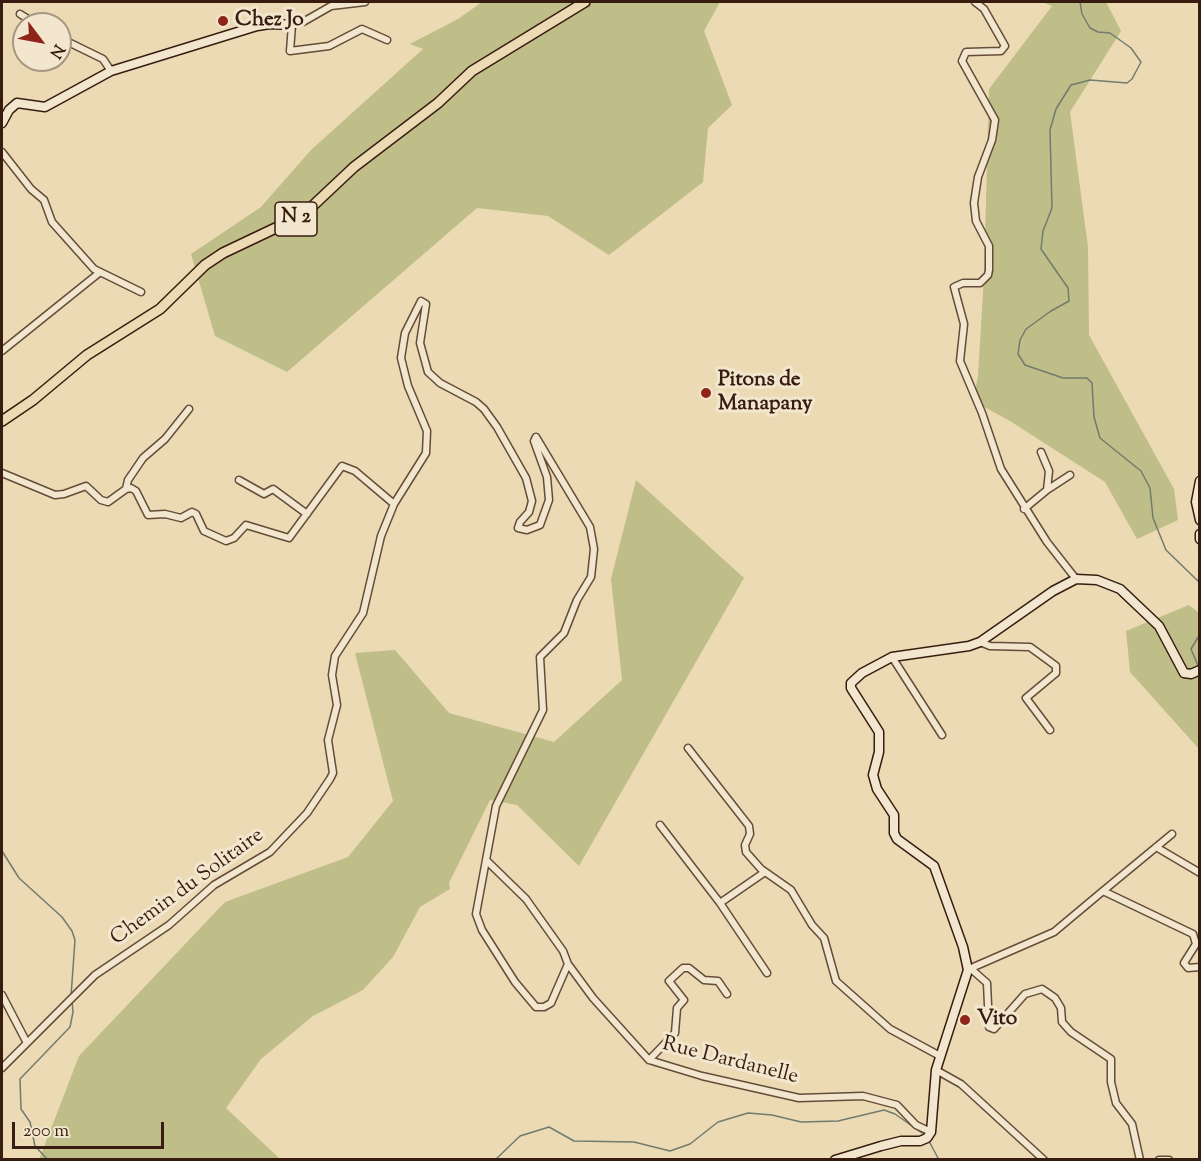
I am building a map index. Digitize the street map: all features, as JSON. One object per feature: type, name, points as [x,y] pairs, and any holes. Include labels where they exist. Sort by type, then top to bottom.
[{"type":"main road","name":"N 2","points":[[2,421],[33,400],[87,355],[160,309],[205,265],[223,253],[303,214],[354,167],[438,103],[472,71],[585,2]]},
{"type":"main road","points":[[2,120],[17,103],[45,107],[111,71],[257,26],[292,25]]},
{"type":"main road","points":[[1200,482],[1196,502],[1200,520]]},
{"type":"main road","points":[[1200,534],[1200,539]]},
{"type":"main road","points":[[835,1160],[901,1142],[920,1142],[931,1132],[936,1070],[969,969],[934,866],[897,839],[894,815],[873,781],[879,732],[851,688],[851,683],[862,673],[892,657],[969,646],[980,642],[1053,591],[1076,579],[1110,584],[1132,599],[1159,626],[1184,673],[1195,672]]},
{"type":"street","points":[[365,2],[332,6],[303,22],[292,25],[290,51],[329,46],[362,29],[387,40]]},
{"type":"street","points":[[975,2],[984,9],[1005,46],[1001,51],[966,52],[962,61],[995,120],[992,140],[978,177],[974,203],[976,220],[989,246],[988,275],[980,283],[963,283],[954,287],[964,324],[960,361],[982,413],[1001,469],[1024,509],[1076,579]]},
{"type":"street","points":[[72,44],[103,59],[111,71]]},
{"type":"street","points":[[2,152],[31,189],[44,200],[52,222],[99,273],[141,292]]},
{"type":"street","points":[[2,351],[99,273]]},
{"type":"street","points":[[126,489],[136,491],[148,515],[165,514],[181,518],[192,512],[196,514],[204,531],[226,542],[230,541],[246,525],[289,538],[342,466],[355,471],[394,504],[426,453],[426,424],[408,386],[400,358],[405,333],[417,304],[424,302],[426,304],[420,343],[428,372],[440,383],[476,402],[484,410],[497,427],[526,478],[532,501],[529,512],[519,528],[527,530],[540,525],[549,500],[548,477],[534,441],[536,437],[590,528],[594,549],[591,577],[577,600],[564,633],[540,657],[543,710],[496,806],[476,914],[482,930],[515,982],[536,1007],[544,1007],[551,1003],[568,964]]},
{"type":"street","points":[[2,473],[55,495],[86,486],[101,500],[108,502],[126,489],[128,480],[143,458],[165,439],[189,409]]},
{"type":"street","points":[[1041,452],[1049,471],[1047,490]]},
{"type":"street","points":[[1024,509],[1070,475]]},
{"type":"street","points":[[238,480],[264,494],[273,489],[307,514]]},
{"type":"street","name":"Chemin du Solitaire","points":[[2,1068],[66,1002],[104,968],[169,926],[214,885],[270,852],[307,813],[333,773],[328,740],[337,705],[332,675],[335,656],[363,613],[381,536],[394,504]]},
{"type":"street","points":[[980,642],[990,646],[1030,647],[1054,663],[1058,668],[1056,673],[1026,698],[1050,729]]},
{"type":"street","points":[[892,657],[942,735]]},
{"type":"street","points":[[688,748],[749,826],[750,834],[745,845],[746,852],[765,872],[796,895],[809,920],[829,947],[836,981],[890,1029],[940,1056]]},
{"type":"street","points":[[660,825],[720,903],[723,911],[767,973]]},
{"type":"street","points":[[1140,1160],[1132,1124],[1116,1103],[1111,1082],[1111,1059],[1071,1032],[1062,1022],[1061,1008],[1055,998],[1042,989],[1025,994],[994,1029],[989,1027],[987,983],[969,969],[1054,932],[1172,834]]},
{"type":"street","points":[[1156,848],[1200,873]]},
{"type":"street","name":"Rue Dardanelle","points":[[486,860],[526,899],[593,998],[649,1059],[702,1076],[799,1098],[863,1096],[897,1105],[916,1125],[931,1132]]},
{"type":"street","points":[[720,903],[765,872]]},
{"type":"street","points":[[1103,891],[1193,934],[1196,944],[1184,963],[1188,969],[1200,967]]},
{"type":"street","points":[[649,1059],[675,1033],[677,1008],[684,1000],[669,981],[683,968],[689,968],[705,980],[718,981],[727,994]]},
{"type":"street","points":[[2,995],[27,1043]]},
{"type":"street","points":[[936,1070],[961,1084],[1044,1160]]},
{"type":"street","points":[[1159,1160],[1169,1160]]},
{"type":"shaded area","points":[[482,2],[720,2],[704,31],[732,105],[708,128],[703,182],[609,255],[548,216],[477,208],[287,372],[215,336],[191,254],[261,207],[311,150],[423,49],[410,44],[458,19]]},
{"type":"shaded area","points":[[1042,2],[1106,2],[1121,31],[1070,112],[1088,247],[1089,335],[1174,489],[1178,520],[1137,539],[1105,482],[1010,421],[973,401],[978,376],[984,276],[989,89],[1052,6]]},
{"type":"shaded area","points":[[636,480],[744,578],[579,866],[517,805],[490,800],[449,883],[450,889],[420,907],[393,957],[363,990],[313,1016],[261,1059],[226,1108],[280,1159],[39,1160],[79,1056],[225,902],[348,857],[393,801],[355,653],[395,650],[449,713],[554,742],[622,680],[611,579]]},
{"type":"shaded area","points":[[1189,605],[1199,613],[1199,749],[1130,672],[1126,631]]},
{"type":"waterway","points":[[1080,2],[1082,14],[1090,28],[1098,32],[1110,33],[1131,48],[1141,62],[1132,79],[1127,83],[1090,80],[1071,85],[1056,109],[1050,130],[1052,208],[1043,231],[1041,249],[1068,288],[1069,301],[1026,329],[1020,340],[1018,354],[1025,365],[1063,378],[1087,378],[1092,383],[1094,417],[1100,438],[1141,471],[1150,488],[1153,518],[1166,550],[1200,583]]},
{"type":"waterway","points":[[1199,668],[1191,649],[1200,634]]},
{"type":"waterway","points":[[2,851],[19,878],[62,917],[72,931],[75,940],[71,996]]},
{"type":"waterway","points":[[48,1160],[35,1146],[30,1122],[21,1109],[20,1079],[70,1027],[73,1012],[72,1001]]},
{"type":"waterway","points":[[495,1160],[520,1136],[549,1127],[574,1141],[634,1142],[670,1151],[690,1144],[718,1122],[748,1113],[772,1115],[801,1122],[838,1121],[884,1110],[895,1114],[922,1133]]},
{"type":"waterway","points":[[930,1143],[939,1160]]},
{"type":"place","name":"Chez Jo","points":[[223,21]]},
{"type":"place","name":"Pitons de Manapany","points":[[706,393]]},
{"type":"place","name":"Vito","points":[[965,1020]]}]
